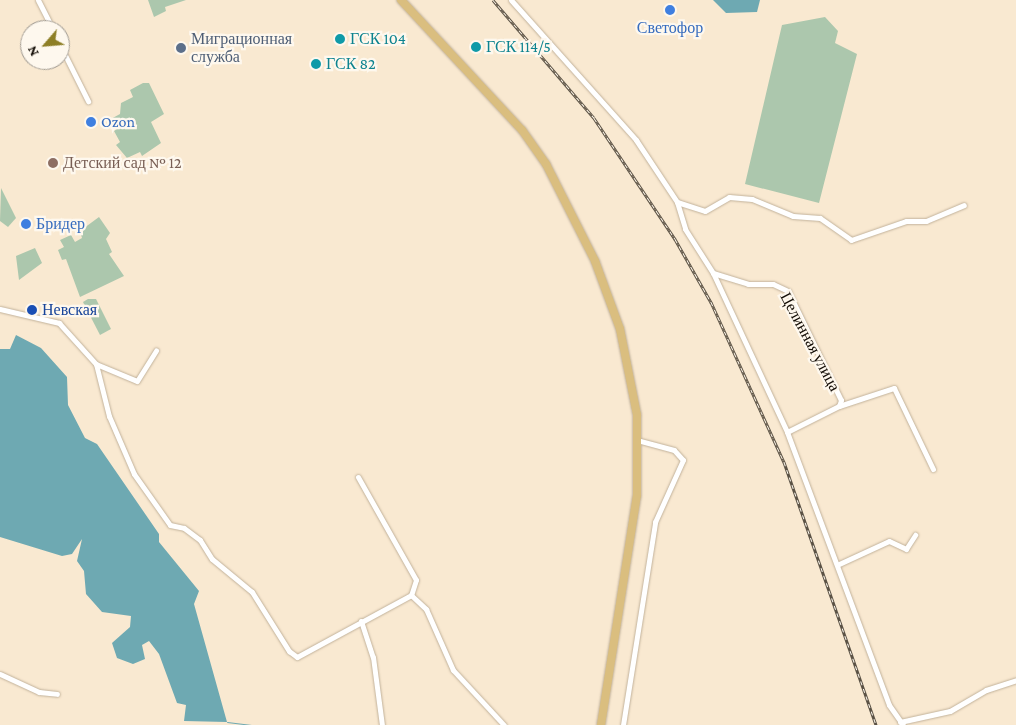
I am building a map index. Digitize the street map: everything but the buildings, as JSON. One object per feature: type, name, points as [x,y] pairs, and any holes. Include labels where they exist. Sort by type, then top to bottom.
[{"type":"main road","points":[[401,0],[522,130],[567,199],[620,329],[637,415],[637,440],[631,550],[601,725]]},
{"type":"street","points":[[38,0],[48,20]]},
{"type":"street","points":[[511,0],[589,92],[636,140],[677,202],[685,229],[713,273],[787,432],[822,533],[839,564],[889,705],[902,723],[950,711],[986,690],[1016,680]]},
{"type":"street","points":[[70,65],[88,102]]},
{"type":"street","points":[[677,202],[705,210],[736,195],[777,207],[793,216],[830,222],[851,240],[906,221],[926,221],[964,205]]},
{"type":"street","name":"Целинная улица","points":[[713,273],[748,284],[773,284],[788,291],[841,400],[839,406]]},
{"type":"street","points":[[0,309],[59,323],[96,364],[137,381],[156,351]]},
{"type":"street","points":[[96,364],[109,416],[134,474],[170,525],[184,528],[200,540],[212,558],[252,592],[288,651],[297,657],[411,594],[416,580],[358,477]]},
{"type":"street","points":[[787,432],[839,406],[896,390],[934,469]]},
{"type":"street","points":[[623,725],[654,522],[683,460],[674,450],[637,440]]},
{"type":"street","points":[[839,564],[889,541],[906,549],[915,535]]},
{"type":"street","points":[[411,594],[426,609],[436,640],[453,670],[504,725]]},
{"type":"street","points":[[361,621],[373,657],[382,725]]},
{"type":"street","points":[[0,674],[39,692],[57,694]]},
{"type":"green space","points":[[148,0],[186,0],[165,7],[166,11],[154,17]]},
{"type":"green space","points":[[825,17],[838,31],[835,43],[857,54],[819,203],[745,184],[782,25]]},
{"type":"green space","points":[[143,83],[149,83],[164,114],[151,122],[161,143],[142,156],[140,152],[127,158],[116,145],[120,142],[114,131],[120,127],[109,120],[120,114],[121,103],[133,97],[130,90]]},
{"type":"green space","points":[[1,188],[16,218],[8,227],[0,221]]},
{"type":"green space","points":[[99,217],[110,233],[106,239],[112,252],[109,254],[124,276],[80,297],[66,259],[62,260],[58,250],[64,247],[60,240],[71,235],[75,242],[82,238],[80,231]]},
{"type":"green space","points":[[35,248],[42,263],[19,280],[16,256]]},
{"type":"green space","points":[[88,299],[96,299],[111,329],[100,335],[83,302]]},
{"type":"water","points":[[713,0],[760,0],[757,12],[726,13]]},
{"type":"water","points":[[16,335],[41,348],[67,377],[68,405],[85,438],[97,444],[159,534],[159,542],[199,591],[194,604],[227,722],[184,721],[186,705],[177,703],[159,654],[149,641],[142,645],[145,659],[133,664],[117,658],[112,643],[130,627],[131,616],[102,612],[86,594],[84,571],[77,561],[82,539],[72,554],[62,556],[0,537],[0,349],[10,349]]},
{"type":"waterway","points":[[227,722],[252,725]]},
{"type":"railway","points":[[493,0],[594,118],[675,239],[711,302],[784,462],[876,725]]},
{"type":"place","name":"Светофор","points":[[670,10]]},
{"type":"place","name":"ГСК 104","points":[[340,39]]},
{"type":"place","name":"ГСК 114/5","points":[[476,47]]},
{"type":"place","name":"Миграционная служба","points":[[181,48]]},
{"type":"place","name":"ГСК 82","points":[[316,64]]},
{"type":"place","name":"Ozon","points":[[91,122]]},
{"type":"place","name":"Детский сад № 12","points":[[53,163]]},
{"type":"place","name":"Бридер","points":[[26,224]]},
{"type":"place","name":"Невская","points":[[32,310]]}]
